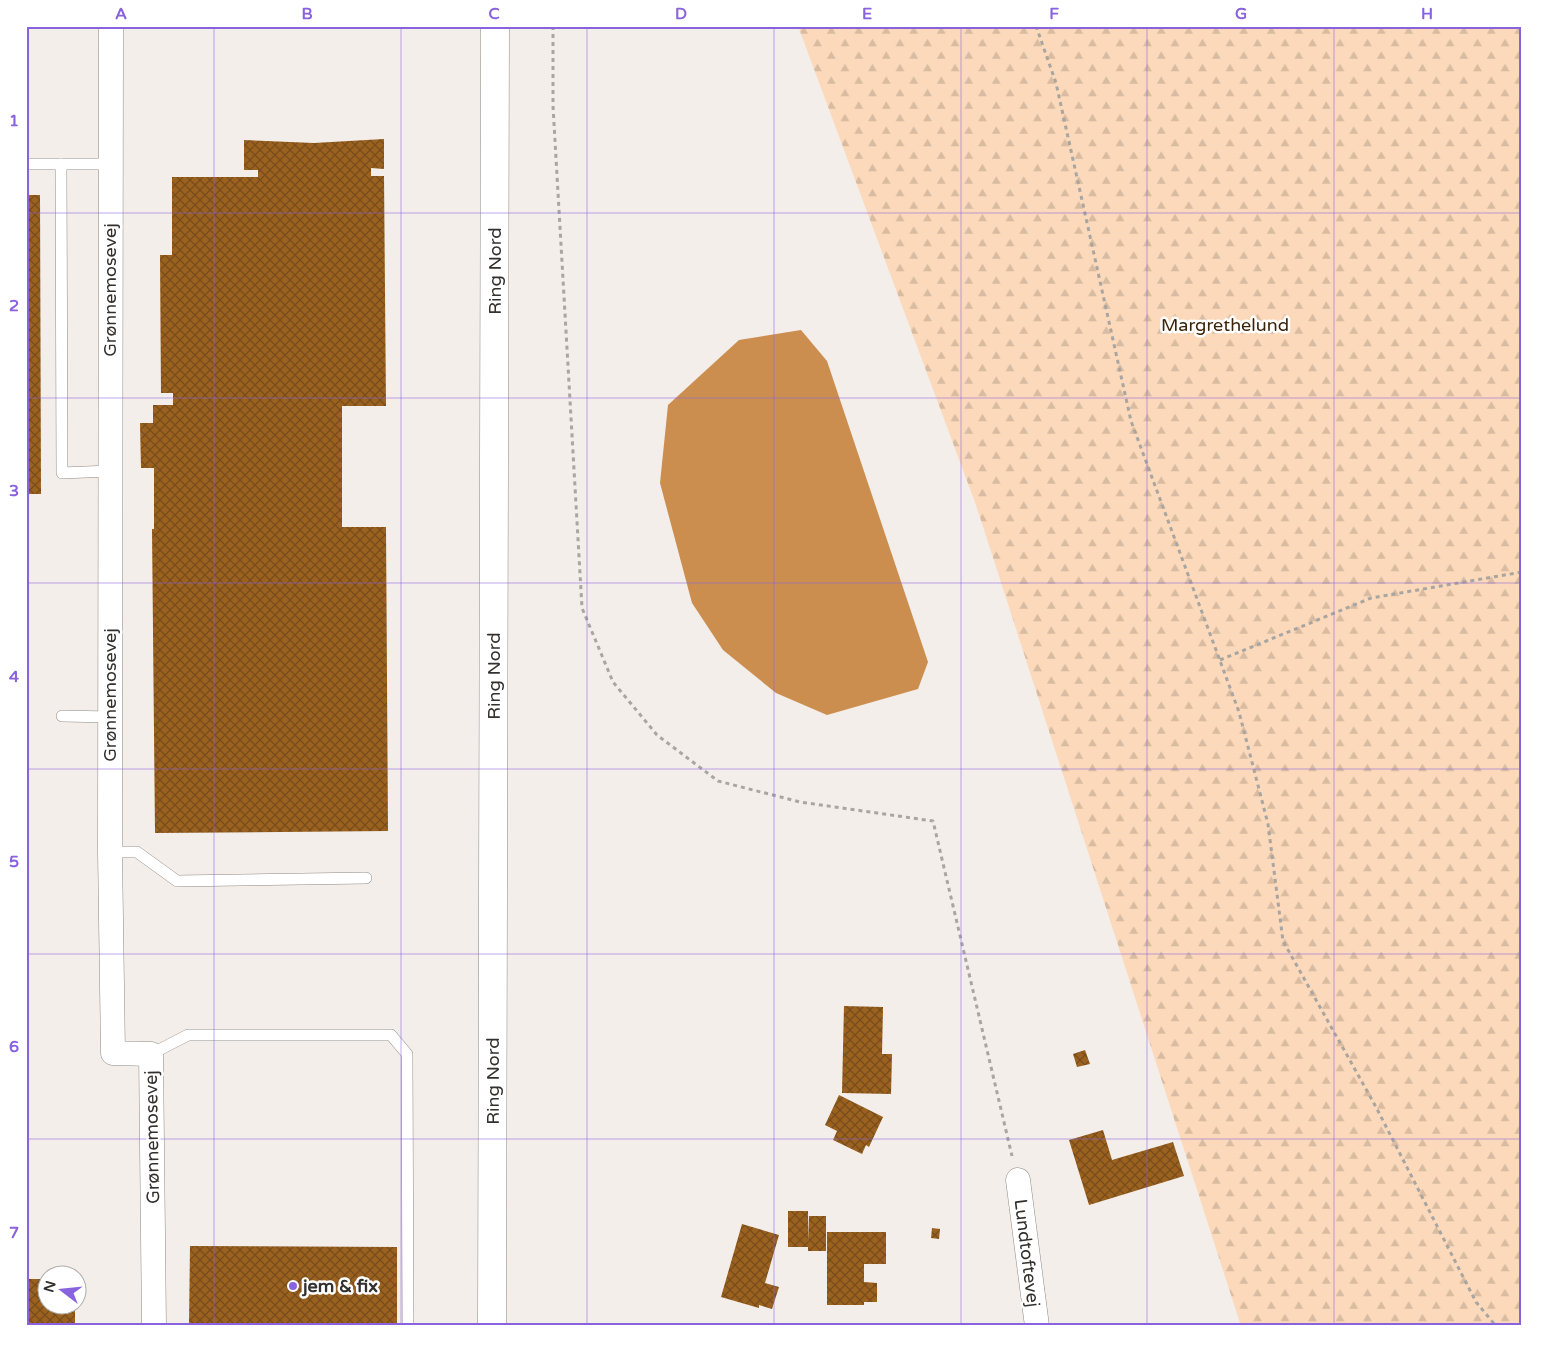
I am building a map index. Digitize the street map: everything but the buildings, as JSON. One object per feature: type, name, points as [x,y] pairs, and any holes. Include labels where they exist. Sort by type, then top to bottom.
[{"type":"main road","name":"Ring Nord","points":[[492,1326],[495,26]]},
{"type":"street","name":"Grønnemosevej","points":[[111,26],[110,852],[113,1053],[151,1054],[154,1326]]},
{"type":"street","name":"Lundtoftevej","points":[[1018,1180],[1037,1326]]},
{"type":"lane","points":[[26,164],[110,164]]},
{"type":"lane","points":[[61,164],[62,473],[110,472]]},
{"type":"lane","points":[[62,716],[110,717]]},
{"type":"lane","points":[[110,852],[137,852],[177,880],[366,878]]},
{"type":"lane","points":[[151,1054],[188,1035],[391,1035],[407,1054],[408,1326]]},
{"type":"path","points":[[553,26],[553,106],[582,608],[613,682],[657,735],[718,781],[800,802],[933,821],[1018,1180]]},
{"type":"path","points":[[1036,26],[1056,83],[1131,421],[1239,712],[1268,824],[1283,941],[1376,1107],[1476,1302],[1496,1326]]},
{"type":"path","points":[[1220,660],[1371,598],[1522,572]]},
{"type":"green space","name":"Margrethelund","points":[[798,26],[1522,26],[1522,1326],[1241,1326],[976,505]]},
{"type":"shaded area","points":[[801,330],[827,361],[928,662],[918,689],[827,715],[776,693],[723,650],[692,603],[660,483],[668,405],[739,340]]},
{"type":"place","name":"jem & fix","points":[[293,1286]]}]
